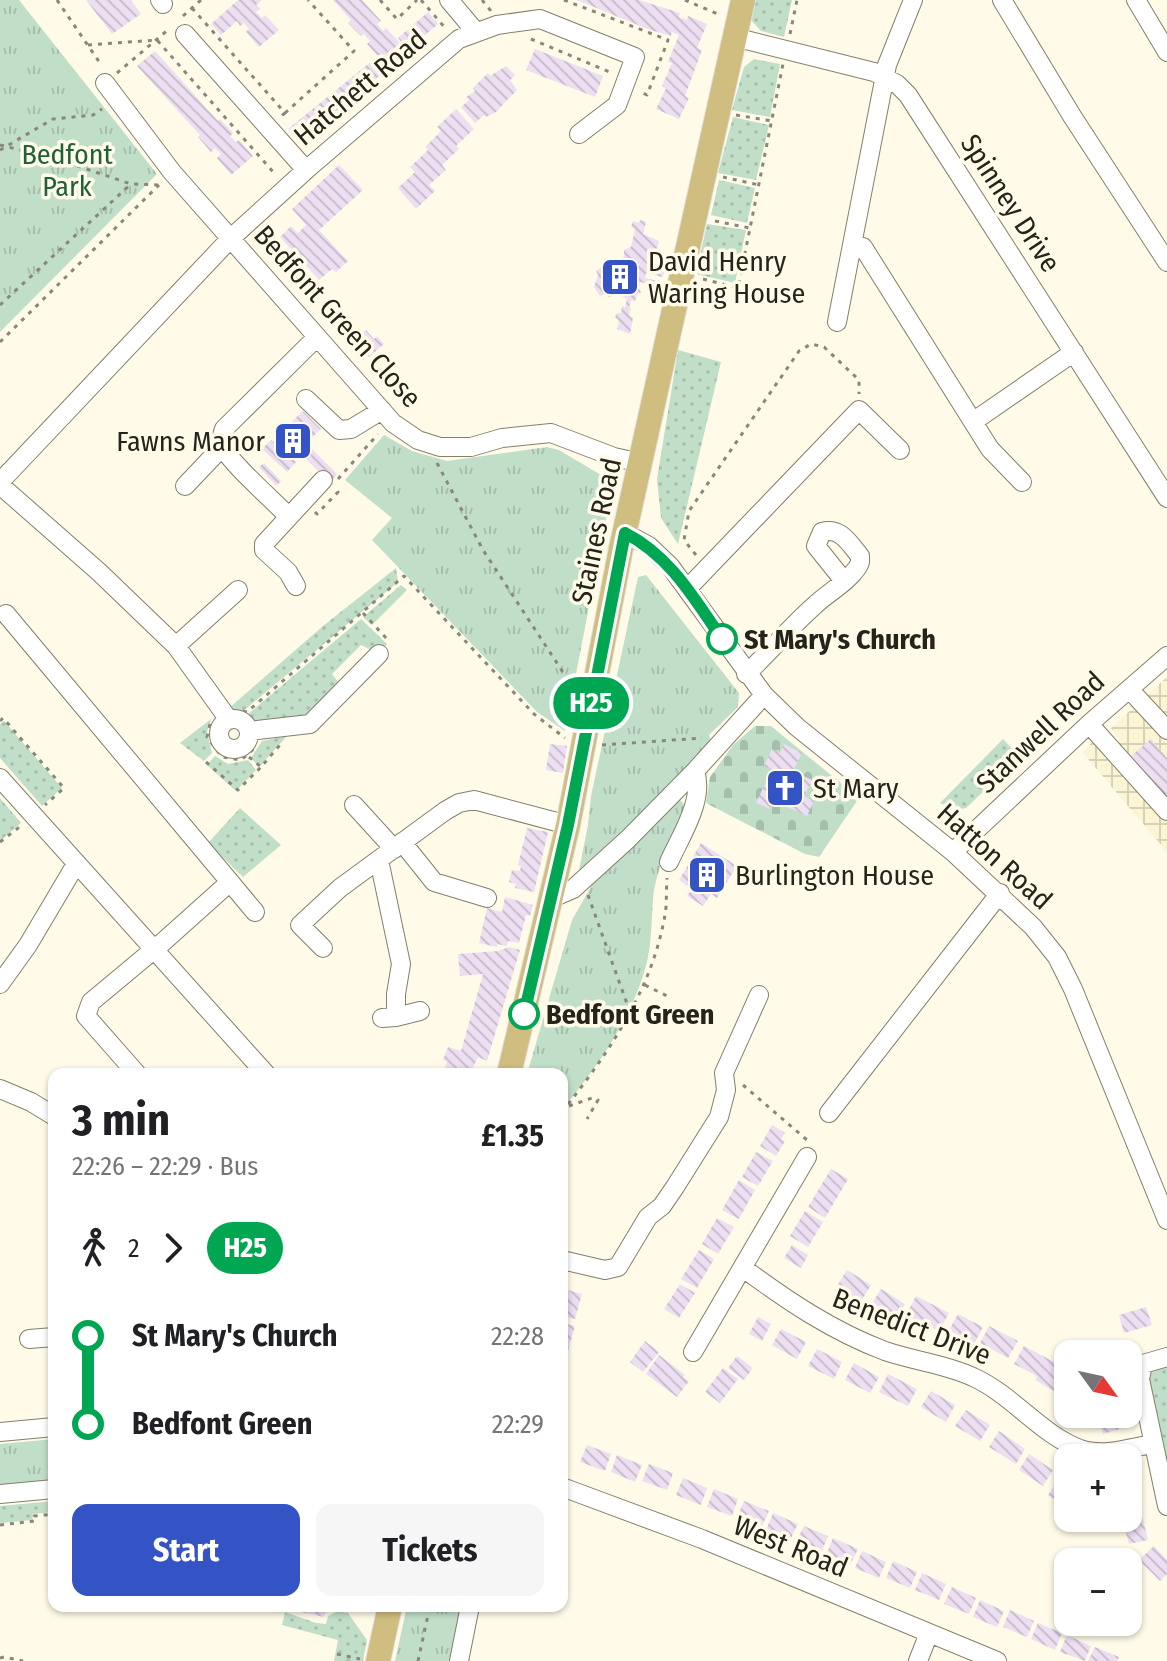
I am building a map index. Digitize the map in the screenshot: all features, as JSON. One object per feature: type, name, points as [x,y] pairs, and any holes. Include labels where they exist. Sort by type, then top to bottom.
[{"type":"main road","name":"Staines Road","points":[[510,1068],[568,825],[625,533],[735,19]]},
{"type":"main road","points":[[378,1661],[386,1612]]},
{"type":"street","points":[[449,0],[476,32]]},
{"type":"street","points":[[837,322],[887,65],[913,0]]},
{"type":"street","points":[[1002,0],[1072,116],[1167,262]]},
{"type":"street","points":[[1136,0],[1167,52]]},
{"type":"street","name":"Hatchett Road","points":[[0,484],[230,239],[459,39],[514,21],[540,19],[635,57],[627,79]]},
{"type":"street","name":"Spinney Drive","points":[[735,19],[886,77],[908,95],[1167,498]]},
{"type":"street","points":[[178,28],[306,170]]},
{"type":"street","points":[[579,134],[617,105],[627,79]]},
{"type":"street","name":"Bedfont Green Close","points":[[108,81],[165,179],[230,239],[393,423],[418,440],[440,447],[471,447],[502,438],[551,433],[614,457],[641,463]]},
{"type":"street","points":[[863,247],[990,449],[1022,482]]},
{"type":"street","points":[[289,517],[222,447],[221,437],[224,429],[317,337]]},
{"type":"street","points":[[974,421],[1074,352]]},
{"type":"street","points":[[306,399],[339,430],[351,429],[382,410]]},
{"type":"street","points":[[687,589],[859,410],[900,450]]},
{"type":"street","points":[[185,486],[222,447]]},
{"type":"street","points":[[296,586],[288,572],[264,550],[264,544],[323,480]]},
{"type":"street","points":[[0,484],[176,646],[225,717],[239,720],[255,733]]},
{"type":"street","name":"Hatton Road","points":[[625,533],[649,546],[670,566],[764,695],[797,727],[1000,893],[1057,957],[1163,1197],[1167,1220]]},
{"type":"street","points":[[746,674],[811,608],[844,581]]},
{"type":"street","points":[[176,646],[238,590]]},
{"type":"street","points":[[6,614],[255,912]]},
{"type":"street","points":[[225,717],[220,731],[221,741],[228,747],[242,747],[255,733],[310,724],[384,647]]},
{"type":"street","name":"Stanwell Road","points":[[953,852],[1089,724],[1167,656]]},
{"type":"street","points":[[1129,689],[1167,730]]},
{"type":"street","points":[[552,898],[573,889],[695,771],[714,740],[764,695]]},
{"type":"street","points":[[1089,724],[1167,811]]},
{"type":"street","points":[[669,862],[694,805],[697,787],[695,771]]},
{"type":"street","points":[[0,778],[261,1068]]},
{"type":"street","points":[[323,948],[300,925],[340,888],[459,803],[474,800],[568,825]]},
{"type":"street","points":[[354,805],[392,850],[434,882],[487,898]]},
{"type":"street","points":[[392,850],[401,964],[389,1017],[420,1011]]},
{"type":"street","points":[[3,974],[76,864]]},
{"type":"street","points":[[132,1068],[86,1016],[87,1009],[91,1002],[230,882]]},
{"type":"street","points":[[829,1113],[1000,893]]},
{"type":"street","points":[[568,1261],[605,1270],[618,1267],[648,1217],[662,1206],[719,1117],[726,1090],[725,1070],[759,995]]},
{"type":"street","points":[[0,1089],[48,1112]]},
{"type":"street","points":[[693,1352],[807,1157]]},
{"type":"street","name":"Benedict Drive","points":[[743,1268],[812,1317],[843,1334],[888,1352],[973,1377],[1009,1397],[1059,1440],[1082,1450],[1103,1453],[1152,1444]]},
{"type":"street","points":[[29,1339],[48,1337]]},
{"type":"street","points":[[1167,1357],[1143,1364],[1140,1379],[1167,1506]]},
{"type":"street","points":[[0,1432],[48,1428]]},
{"type":"street","name":"West Road","points":[[568,1489],[702,1539],[997,1661]]},
{"type":"street","points":[[0,1494],[48,1490]]},
{"type":"street","points":[[459,1661],[469,1612]]},
{"type":"street","points":[[918,1661],[929,1633]]},
{"type":"path","points":[[57,0],[108,81],[157,40],[178,28],[201,0]]},
{"type":"path","points":[[274,123],[354,51],[308,0]]},
{"type":"path","points":[[380,0],[397,19],[419,0],[450,34]]},
{"type":"path","points":[[685,0],[735,19]]},
{"type":"path","points":[[789,41],[797,0]]},
{"type":"path","points":[[192,8],[285,113]]},
{"type":"path","points":[[524,36],[627,79]]},
{"type":"path","points":[[88,45],[157,40]]},
{"type":"path","points":[[157,40],[282,182]]},
{"type":"path","points":[[691,276],[738,288],[784,60]]},
{"type":"path","points":[[2,147],[53,119],[93,115],[110,103]]},
{"type":"path","points":[[727,113],[772,121]]},
{"type":"path","points":[[2,147],[54,158],[131,184],[165,179]]},
{"type":"path","points":[[713,175],[759,185]]},
{"type":"path","points":[[0,342],[165,179]]},
{"type":"path","points":[[0,305],[131,184]]},
{"type":"path","points":[[704,219],[750,228]]},
{"type":"path","points":[[707,569],[684,540],[689,511],[799,351],[811,344],[824,347],[859,380],[859,410]]},
{"type":"path","points":[[434,457],[483,550],[579,695]]},
{"type":"path","points":[[255,733],[257,746],[248,756],[231,761],[215,752],[207,737],[225,717],[247,712],[404,576],[534,714],[570,742]]},
{"type":"path","points":[[362,612],[384,647]]},
{"type":"path","points":[[0,721],[3,718],[64,788],[42,808]]},
{"type":"path","points":[[598,745],[714,740]]},
{"type":"path","points":[[206,762],[238,790],[282,743]]},
{"type":"path","points":[[248,756],[261,767]]},
{"type":"path","points":[[0,842],[25,822]]},
{"type":"path","points":[[568,1105],[609,1051],[645,985],[666,913],[669,862]]},
{"type":"path","points":[[586,888],[630,1012]]},
{"type":"path","points":[[645,985],[671,998]]},
{"type":"path","points":[[725,1070],[815,1146],[807,1157]]},
{"type":"path","points":[[568,1108],[592,1098],[598,1100],[587,1119]]},
{"type":"path","points":[[10,1513],[11,1523]]},
{"type":"path","points":[[0,1525],[35,1521],[34,1516],[48,1515]]},
{"type":"path","points":[[418,1661],[429,1612]]},
{"type":"path","points":[[337,1654],[364,1660]]},
{"type":"path","points":[[0,1658],[23,1661]]},
{"type":"shaded area","points":[[1167,677],[1167,852],[1083,753],[1094,739],[1105,750],[1119,739],[1111,728]]},
{"type":"green space","name":"Bedfont Park","points":[[0,0],[19,0],[157,174],[0,332]]},
{"type":"green space","points":[[756,0],[792,0],[784,37],[761,31],[751,20]]},
{"type":"green space","points":[[754,59],[780,64],[770,117],[732,110],[744,67]]},
{"type":"green space","points":[[733,117],[769,125],[756,180],[718,173]]},
{"type":"green space","points":[[719,180],[755,188],[747,223],[711,215]]},
{"type":"green space","points":[[707,224],[746,230],[735,283],[696,274]]},
{"type":"green space","points":[[678,350],[721,362],[678,544],[661,518],[657,479]]},
{"type":"green space","points":[[384,435],[412,451],[447,461],[547,447],[559,450],[611,481],[565,731],[537,712],[372,540],[392,518],[345,480]]},
{"type":"green space","points":[[396,568],[398,582],[242,712],[228,709],[323,626]]},
{"type":"green space","points":[[646,575],[739,693],[738,707],[709,735],[711,741],[634,820],[579,870],[591,796],[638,577]]},
{"type":"green space","points":[[401,585],[407,590],[372,625],[363,617]]},
{"type":"green space","points":[[361,619],[387,644],[385,647],[380,644],[371,650],[361,645],[332,674],[342,687],[313,715],[260,731],[247,715]]},
{"type":"green space","points":[[211,719],[207,732],[212,753],[204,761],[180,743]]},
{"type":"green space","points":[[4,721],[62,788],[42,806],[0,758],[0,724]]},
{"type":"green space","points":[[755,726],[771,726],[859,798],[819,857],[805,854],[706,803],[710,777],[733,745]]},
{"type":"green space","points":[[287,736],[261,765],[258,766],[251,758],[262,741]]},
{"type":"green space","points":[[1003,739],[1020,757],[966,808],[956,810],[940,803]]},
{"type":"green space","points":[[215,756],[228,764],[248,760],[256,770],[236,791],[207,765]]},
{"type":"green space","points":[[0,798],[21,823],[1,840],[0,839]]},
{"type":"green space","name":"Bedfont Green","points":[[679,799],[686,806],[658,875],[648,955],[637,992],[610,1045],[568,1102],[568,1068],[529,1068],[572,920],[600,871]]},
{"type":"green space","points":[[240,808],[281,845],[243,877],[208,843]]},
{"type":"green space","points":[[1167,1365],[1167,1464],[1147,1377],[1157,1366]]},
{"type":"green space","points":[[48,1440],[48,1481],[0,1486],[0,1444]]},
{"type":"green space","points":[[48,1502],[48,1513],[32,1514],[33,1520],[0,1523],[0,1506]]},
{"type":"green space","points":[[285,1612],[326,1624],[328,1616],[336,1612],[348,1613],[367,1640],[363,1661],[334,1661],[338,1640],[282,1625]]},
{"type":"green space","points":[[406,1612],[461,1612],[451,1661],[395,1661]]},
{"type":"building","points":[[86,0],[131,0],[141,14],[112,34]]},
{"type":"building","points":[[238,0],[262,0],[256,5],[260,9],[256,12],[262,18],[265,15],[279,30],[259,47],[246,32],[249,29],[244,23],[240,26],[237,21],[221,35],[211,24]]},
{"type":"building","points":[[333,0],[362,0],[381,21],[377,24],[383,31],[386,28],[400,43],[381,60],[389,68],[299,142],[288,129],[378,56],[367,44],[370,41],[348,23],[351,20]]},
{"type":"building","points":[[577,0],[639,0],[680,13],[679,17],[687,20],[688,16],[707,24],[697,48],[702,50],[685,96],[689,98],[679,119],[656,109],[666,88],[662,86],[679,35],[650,30]]},
{"type":"building","points":[[428,12],[438,24],[408,50],[398,38]]},
{"type":"building","points":[[535,49],[603,76],[595,97],[526,70]]},
{"type":"building","points":[[155,51],[218,121],[220,119],[233,133],[230,136],[236,142],[239,140],[253,156],[231,175],[217,158],[221,154],[215,148],[211,152],[198,137],[200,135],[137,66]]},
{"type":"building","points":[[506,66],[515,75],[510,80],[517,90],[496,112],[486,117],[484,115],[475,123],[461,107],[469,100],[466,97],[475,91],[473,88],[488,73],[490,76]]},
{"type":"building","points":[[456,109],[474,129],[442,165],[446,170],[429,185],[435,191],[416,209],[398,188],[415,172],[410,167],[428,150],[425,147],[441,131],[437,127]]},
{"type":"building","points":[[339,165],[363,190],[319,230],[348,261],[336,272],[332,269],[319,280],[280,237],[291,226],[298,233],[306,225],[292,209]]},
{"type":"building","name":"David Henry Waring House","points":[[640,220],[646,222],[643,234],[659,241],[656,253],[667,256],[667,267],[662,277],[646,273],[645,278],[662,282],[661,287],[640,282],[641,292],[635,301],[631,300],[629,308],[629,315],[633,318],[630,334],[617,329],[619,322],[615,317],[621,313],[622,306],[625,307],[627,299],[619,294],[609,297],[604,292],[600,296],[594,287],[598,275],[596,271],[601,268],[603,271],[610,269],[627,274],[628,260],[620,262],[624,250],[631,247],[635,229],[631,227],[633,221],[639,223]]},
{"type":"building","points":[[366,330],[384,344],[369,357],[366,354],[361,358],[350,345]]},
{"type":"building","name":"Fawns Manor","points":[[303,411],[321,429],[291,457],[296,462],[287,472],[262,449],[271,440],[275,443],[286,434],[283,430]]},
{"type":"building","points":[[312,449],[337,474],[330,483],[304,457]]},
{"type":"building","points":[[264,463],[281,481],[276,486],[259,467]]},
{"type":"building","points":[[1151,739],[1167,758],[1167,794],[1163,798],[1129,758]]},
{"type":"building","points":[[550,744],[567,746],[563,773],[546,770]]},
{"type":"building","name":"St Mary","points":[[784,744],[802,753],[793,771],[812,780],[804,796],[814,801],[807,816],[774,801],[770,809],[756,803],[772,769],[764,766],[772,749],[780,753]]},
{"type":"building","points":[[527,828],[548,832],[534,892],[515,888],[516,884],[509,882],[512,870],[520,871],[521,866],[518,865]]},
{"type":"building","name":"Burlington House","points":[[701,843],[737,866],[717,898],[711,894],[703,906],[687,896],[692,889],[679,880]]},
{"type":"building","points":[[505,897],[533,905],[530,916],[526,915],[519,943],[508,941],[507,946],[497,944],[497,947],[479,943],[487,908],[502,912]]},
{"type":"building","points":[[509,947],[520,950],[487,1061],[478,1057],[473,1068],[445,1068],[447,1061],[443,1060],[448,1047],[461,1051],[483,974],[460,976],[458,954],[498,951]]},
{"type":"building","points":[[772,1125],[785,1133],[781,1139],[785,1141],[776,1156],[760,1146]]},
{"type":"building","points":[[756,1152],[773,1161],[758,1186],[742,1177]]},
{"type":"building","points":[[831,1169],[848,1179],[825,1218],[808,1207]]},
{"type":"building","points":[[739,1180],[755,1190],[739,1219],[722,1210]]},
{"type":"building","points":[[805,1211],[823,1222],[808,1247],[790,1236]]},
{"type":"building","points":[[717,1218],[734,1227],[718,1254],[702,1244]]},
{"type":"building","points":[[792,1245],[808,1255],[801,1268],[784,1258]]},
{"type":"building","points":[[699,1250],[714,1259],[697,1288],[681,1279]]},
{"type":"building","points":[[847,1270],[871,1285],[861,1301],[837,1286]]},
{"type":"building","points":[[680,1284],[695,1293],[679,1318],[664,1309]]},
{"type":"building","points":[[881,1289],[905,1304],[895,1320],[871,1305]]},
{"type":"building","points":[[568,1290],[582,1294],[575,1319],[568,1317]]},
{"type":"building","points":[[916,1296],[949,1313],[939,1331],[906,1315]]},
{"type":"building","points":[[1146,1307],[1152,1325],[1124,1333],[1119,1315]]},
{"type":"building","points":[[958,1314],[983,1327],[974,1344],[949,1330]]},
{"type":"building","points":[[758,1317],[771,1324],[762,1341],[749,1334]]},
{"type":"building","points":[[568,1324],[575,1326],[568,1351]]},
{"type":"building","points":[[989,1326],[1018,1341],[1008,1358],[980,1343]]},
{"type":"building","points":[[781,1329],[806,1342],[797,1359],[772,1345]]},
{"type":"building","points":[[645,1341],[659,1352],[643,1372],[630,1362]]},
{"type":"building","points":[[1024,1346],[1054,1362],[1054,1391],[1035,1380],[1037,1376],[1014,1364]]},
{"type":"building","points":[[817,1349],[842,1362],[834,1379],[808,1366]]},
{"type":"building","points":[[659,1355],[689,1381],[677,1397],[646,1374]]},
{"type":"building","points":[[737,1356],[753,1368],[744,1380],[728,1368]]},
{"type":"building","points":[[854,1363],[879,1377],[870,1393],[845,1380]]},
{"type":"building","points":[[723,1368],[738,1379],[720,1403],[705,1392]]},
{"type":"building","points":[[888,1374],[917,1389],[908,1406],[879,1392]]},
{"type":"building","points":[[931,1391],[955,1405],[946,1422],[921,1407]]},
{"type":"building","points":[[966,1410],[990,1425],[980,1441],[955,1426]]},
{"type":"building","points":[[1102,1428],[1123,1428],[1103,1434]]},
{"type":"building","points":[[999,1431],[1025,1449],[1016,1464],[989,1447]]},
{"type":"building","points":[[587,1445],[611,1454],[605,1471],[580,1462]]},
{"type":"building","points":[[1029,1454],[1053,1470],[1043,1486],[1019,1470]]},
{"type":"building","points":[[617,1455],[642,1465],[635,1482],[611,1472]]},
{"type":"building","points":[[649,1464],[673,1473],[667,1490],[642,1481]]},
{"type":"building","points":[[683,1478],[707,1488],[701,1505],[676,1495]]},
{"type":"building","points":[[714,1489],[738,1499],[732,1516],[707,1507]]},
{"type":"building","points":[[744,1501],[769,1511],[761,1528],[737,1517]]},
{"type":"building","points":[[773,1513],[798,1524],[790,1540],[766,1530]]},
{"type":"building","points":[[1142,1515],[1148,1540],[1129,1544],[1126,1532],[1142,1532]]},
{"type":"building","points":[[804,1526],[828,1536],[821,1553],[796,1542]]},
{"type":"building","points":[[833,1538],[858,1549],[850,1565],[826,1555]]},
{"type":"building","points":[[1154,1546],[1167,1560],[1167,1574],[1160,1581],[1142,1563],[1142,1557]]},
{"type":"building","points":[[862,1551],[886,1562],[879,1578],[855,1568]]},
{"type":"building","points":[[893,1561],[917,1572],[910,1588],[886,1578]]},
{"type":"building","points":[[922,1573],[946,1584],[939,1600],[915,1590]]},
{"type":"building","points":[[952,1587],[976,1598],[969,1614],[944,1604]]},
{"type":"building","points":[[980,1600],[1004,1611],[997,1627],[973,1617]]},
{"type":"building","points":[[1010,1610],[1034,1621],[1027,1637],[1003,1627]]},
{"type":"building","points":[[301,1612],[325,1612],[324,1617]]},
{"type":"building","points":[[1038,1623],[1054,1630],[1054,1636],[1061,1636],[1055,1650],[1031,1639]]},
{"type":"building","points":[[1067,1636],[1091,1646],[1085,1661],[1060,1652]]},
{"type":"building","points":[[1095,1647],[1119,1657],[1117,1661],[1088,1661]]},
{"type":"bus line","name":"H25","points":[[524,1014],[568,825],[625,533],[649,546],[670,566],[722,639]]},
{"type":"place","name":"David Henry Waring House","points":[[620,277]]},
{"type":"place","name":"Fawns Manor","points":[[293,441]]},
{"type":"place","name":"St Mary's Church","points":[[722,639]]},
{"type":"place","name":"St Mary","points":[[785,788]]},
{"type":"place","name":"Burlington House","points":[[707,875]]},
{"type":"place","name":"Bedfont Green","points":[[524,1014]]}]
